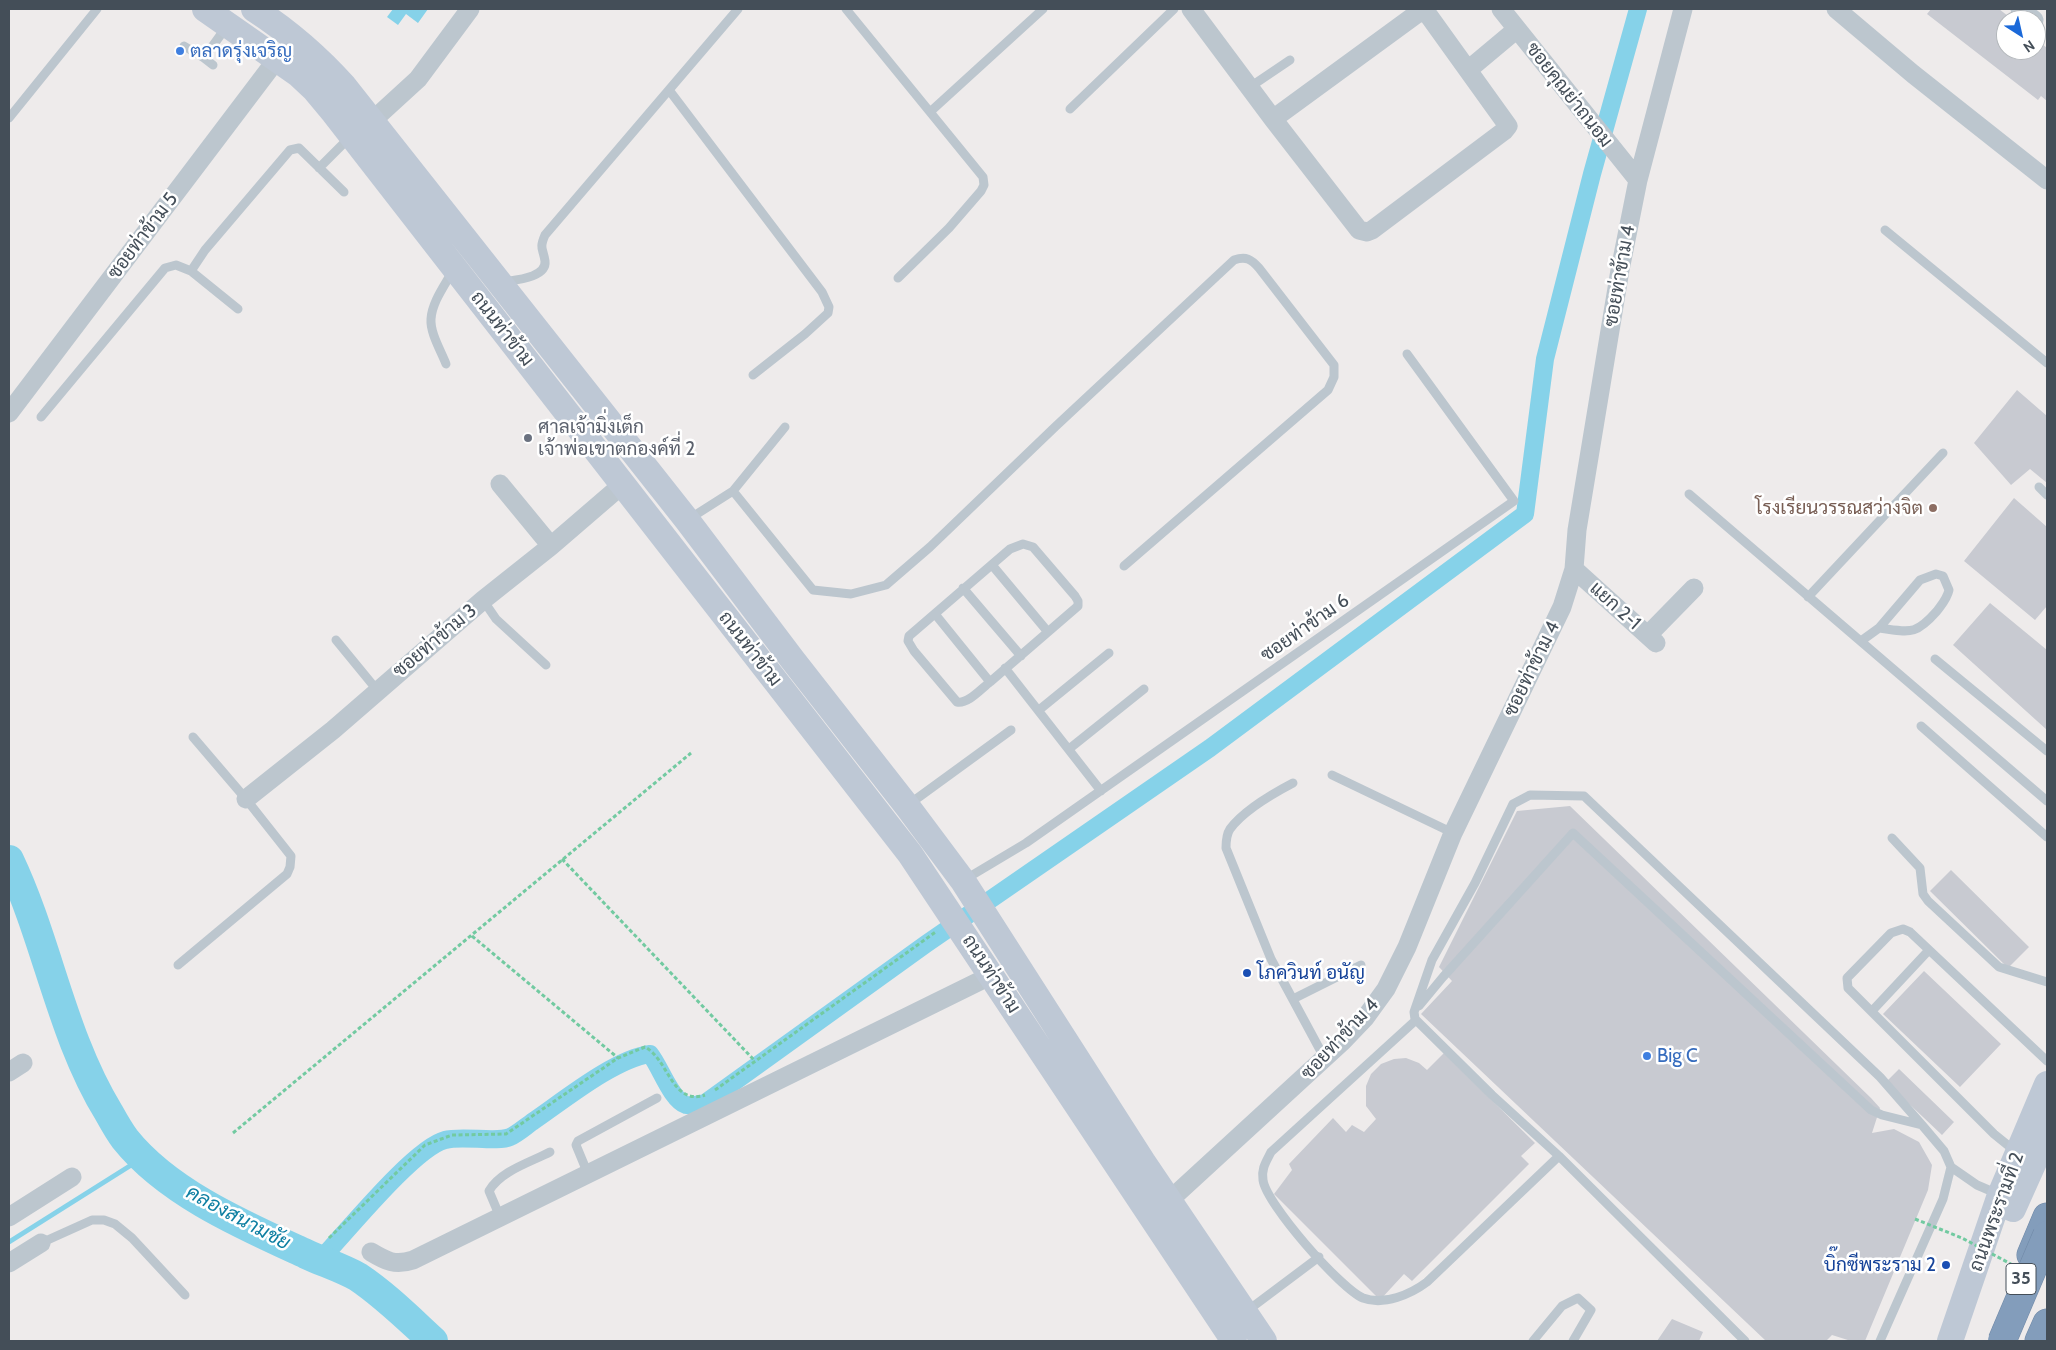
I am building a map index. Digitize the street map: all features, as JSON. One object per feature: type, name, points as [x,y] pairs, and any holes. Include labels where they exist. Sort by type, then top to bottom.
[{"type":"highway","name":"35","points":[[1994,1341],[2047,1217]]},
{"type":"highway","points":[[2002,1341],[2047,1235]]},
{"type":"highway","points":[[2039,1341],[2047,1323]]},
{"type":"street","name":"ถนนท่าข้าม","points":[[205,9],[277,59],[362,129],[499,283],[687,520],[792,660],[907,806],[985,914],[1160,1209],[1234,1341]]},
{"type":"street","name":"ถนนท่าข้าม","points":[[254,9],[291,34],[319,59],[344,86],[362,129],[454,269],[910,854],[992,975],[1054,1073],[1160,1209],[1245,1313],[1264,1341]]},
{"type":"street","points":[[362,129],[418,79],[470,9]]},
{"type":"street","name":"ซอยคุณย่าถนอม","points":[[1501,9],[1638,180]]},
{"type":"street","name":"ซอยท่าข้าม 4","points":[[1160,1209],[1324,1059],[1364,1018],[1386,989],[1407,947],[1453,833],[1562,607],[1574,569],[1577,530],[1620,270],[1638,180],[1683,9]]},
{"type":"street","points":[[1836,9],[1913,74],[2047,180]]},
{"type":"street","points":[[1195,11],[1273,119],[1359,230],[1367,232],[1380,224],[1504,131],[1508,126],[1430,16],[1425,13],[1418,13],[1273,119]]},
{"type":"street","points":[[1468,70],[1518,29]]},
{"type":"street","name":"ซอยท่าข้าม 5","points":[[9,413],[277,59]]},
{"type":"street","points":[[500,484],[551,546]]},
{"type":"street","name":"ซอยท่าข้าม 3","points":[[246,799],[333,730],[483,600],[551,546],[623,484]]},
{"type":"street","name":"แยก 2-1","points":[[1574,569],[1652,639],[1694,588]]},
{"type":"street","points":[[371,1252],[382,1259],[401,1264],[413,1260],[992,975]]},
{"type":"street","name":"ถนนพระรามที่ 2","points":[[1953,1334],[2000,1195],[2047,1084]]},
{"type":"street","points":[[1953,1334],[1998,1246],[2047,1133]]},
{"type":"street","points":[[9,1217],[72,1177]]},
{"type":"street","points":[[9,1263],[41,1243]]},
{"type":"lane","points":[[9,118],[97,9]]},
{"type":"lane","points":[[499,283],[534,276],[544,267],[545,262],[540,248],[545,235],[738,9]]},
{"type":"lane","points":[[846,9],[983,178],[984,185],[981,191],[949,228],[898,278]]},
{"type":"lane","points":[[930,112],[1043,9]]},
{"type":"lane","points":[[1070,109],[1174,9]]},
{"type":"lane","points":[[204,58],[229,24]]},
{"type":"lane","points":[[184,46],[213,65]]},
{"type":"lane","points":[[1250,87],[1290,60]]},
{"type":"lane","points":[[669,90],[822,292],[829,307],[828,313],[805,334],[752,375]]},
{"type":"lane","points":[[319,168],[362,129]]},
{"type":"lane","points":[[191,271],[205,250],[290,150],[299,148],[344,192]]},
{"type":"lane","points":[[1885,230],[2047,363]]},
{"type":"lane","points":[[733,491],[813,590],[851,594],[886,585],[930,547],[1234,260],[1243,257],[1248,258],[1259,268],[1334,365],[1334,377],[1328,390],[1124,566]]},
{"type":"lane","points":[[41,417],[165,268],[176,265],[191,271],[238,309]]},
{"type":"lane","points":[[446,364],[431,320],[434,308],[454,269]]},
{"type":"lane","name":"ซอยท่าข้าม 6","points":[[966,886],[1514,502],[1407,354]]},
{"type":"lane","points":[[687,520],[733,491],[784,427]]},
{"type":"lane","points":[[1808,596],[1942,453]]},
{"type":"lane","points":[[2039,487],[2047,495]]},
{"type":"lane","points":[[1689,494],[2047,801]]},
{"type":"lane","points":[[1023,544],[1033,547],[1075,596],[1078,606],[990,682],[962,703],[957,702],[920,658],[910,645],[909,636],[963,588],[1017,546],[1023,544]]},
{"type":"lane","points":[[992,565],[1048,632]]},
{"type":"lane","points":[[1861,641],[1879,628],[1920,580],[1936,574],[1943,576],[1949,590],[1947,598],[1924,626],[1906,632],[1879,628]]},
{"type":"lane","points":[[963,588],[1020,656]]},
{"type":"lane","points":[[483,600],[496,619],[546,665]]},
{"type":"lane","points":[[935,614],[990,682]]},
{"type":"lane","points":[[336,640],[377,690]]},
{"type":"lane","points":[[1039,710],[1109,653]]},
{"type":"lane","points":[[1935,659],[2047,750]]},
{"type":"lane","points":[[1005,668],[1100,791]]},
{"type":"lane","points":[[1069,749],[1144,689]]},
{"type":"lane","points":[[1921,726],[2047,837]]},
{"type":"lane","points":[[907,806],[1011,730]]},
{"type":"lane","points":[[178,965],[287,874],[291,856],[193,737]]},
{"type":"lane","points":[[1332,774],[1453,833]]},
{"type":"lane","points":[[1293,783],[1268,796],[1229,830],[1226,848],[1271,959],[1324,1059]]},
{"type":"lane","points":[[1415,1016],[1432,960],[1475,883],[1513,804],[1517,800],[1530,796],[1584,796],[1880,1077],[1944,1151],[1951,1166],[1977,1185],[2000,1195]]},
{"type":"lane","points":[[1559,1156],[1427,1282],[1412,1291],[1378,1301],[1362,1297],[1319,1258],[1280,1212],[1263,1182],[1263,1168],[1271,1152],[1415,1016],[1443,977],[1573,833],[1871,1110],[1882,1115],[1922,1125]]},
{"type":"lane","points":[[1892,838],[1920,868],[1924,894],[1928,901],[1976,948],[1999,968],[2047,982]]},
{"type":"lane","points":[[2017,1153],[1994,1134],[1848,988],[1847,978],[1891,933],[1903,929],[1910,932],[2047,1061]]},
{"type":"lane","points":[[1872,1011],[1929,950]]},
{"type":"lane","points":[[1293,999],[1361,965]]},
{"type":"lane","points":[[1415,1016],[1492,1095],[1559,1156],[1745,1341]]},
{"type":"lane","points":[[588,1174],[576,1146],[578,1141],[657,1098]]},
{"type":"lane","points":[[500,1218],[489,1191],[493,1183],[508,1173],[550,1152]]},
{"type":"lane","points":[[1880,1341],[1943,1199],[1951,1166]]},
{"type":"lane","points":[[41,1243],[92,1220],[104,1220],[115,1224],[132,1238],[185,1295]]},
{"type":"lane","points":[[1245,1313],[1319,1258]]},
{"type":"lane","points":[[1533,1341],[1562,1306],[1578,1298],[1591,1310],[1573,1341]]},
{"type":"path","points":[[234,1133],[691,753]]},
{"type":"path","points":[[562,859],[755,1061]]},
{"type":"path","points":[[329,1238],[425,1145],[452,1134],[506,1134],[618,1058],[646,1048],[661,1060],[680,1092],[692,1098],[714,1091],[957,922]]},
{"type":"path","points":[[472,936],[618,1058]]},
{"type":"path","points":[[1915,1219],[1962,1238],[2013,1265]]},
{"type":"water","points":[[393,9],[428,9],[418,23],[406,14],[398,25],[387,17]]},
{"type":"building","points":[[1931,9],[1999,9],[2000,10],[1996,10],[1996,60],[2046,60],[2046,47],[2047,101],[2041,96],[2038,100],[1927,14]]},
{"type":"building","points":[[2017,390],[2047,416],[2047,483],[2030,469],[2011,485],[1974,443]]},
{"type":"building","points":[[2014,498],[2047,527],[2047,606],[2035,620],[1964,561]]},
{"type":"building","points":[[1990,603],[2047,650],[2047,730],[1953,645]]},
{"type":"building","name":"Big C","points":[[1570,806],[1871,1098],[1880,1108],[1872,1133],[1894,1129],[1919,1142],[1932,1165],[1928,1190],[1865,1341],[1851,1341],[1832,1335],[1826,1341],[1766,1341],[1421,1014],[1452,981],[1439,967],[1517,811]]},
{"type":"building","points":[[1951,870],[2029,947],[2008,968],[1930,891]]},
{"type":"building","points":[[1924,971],[2001,1044],[1960,1087],[1883,1014]]},
{"type":"building","points":[[1444,1053],[1535,1143],[1521,1156],[1529,1164],[1412,1281],[1404,1274],[1380,1300],[1274,1194],[1292,1170],[1289,1164],[1333,1118],[1346,1132],[1352,1125],[1364,1132],[1376,1119],[1366,1106],[1366,1086],[1371,1074],[1381,1064],[1394,1059],[1406,1058],[1419,1063],[1427,1070]]},
{"type":"building","points":[[1899,1069],[1954,1122],[1942,1135],[1886,1082]]},
{"type":"building","points":[[1672,1319],[1703,1332],[1699,1341],[1657,1341]]},
{"type":"waterway","points":[[320,1260],[380,1193],[416,1158],[432,1146],[452,1139],[504,1139],[510,1137],[589,1082],[636,1057],[650,1054],[675,1097],[681,1102],[686,1105],[705,1103],[926,944],[1210,748],[1525,514],[1545,359],[1592,174],[1638,9]]},
{"type":"waterway","name":"คลองสนามชัย","points":[[9,860],[23,891],[79,1052],[93,1083],[125,1139],[163,1176],[185,1192],[233,1220],[358,1277],[387,1299],[433,1341]]},
{"type":"waterway","points":[[9,1242],[144,1157]]},
{"type":"place","name":"ตลาดรุ่งเจริญ","points":[[180,51]]},
{"type":"place","name":"ศาลเจ้ามิ่งเต็ก เจ้าพ่อเขาตกองค์ที่ 2","points":[[528,438]]},
{"type":"place","name":"โรงเรียนวรรณสว่างจิต","points":[[1933,508]]},
{"type":"place","name":"โภควินท์ อนัญ","points":[[1247,973]]},
{"type":"place","name":"Big C","points":[[1647,1056]]},
{"type":"place","name":"บิ๊กซีพระราม 2","points":[[1946,1265]]}]
